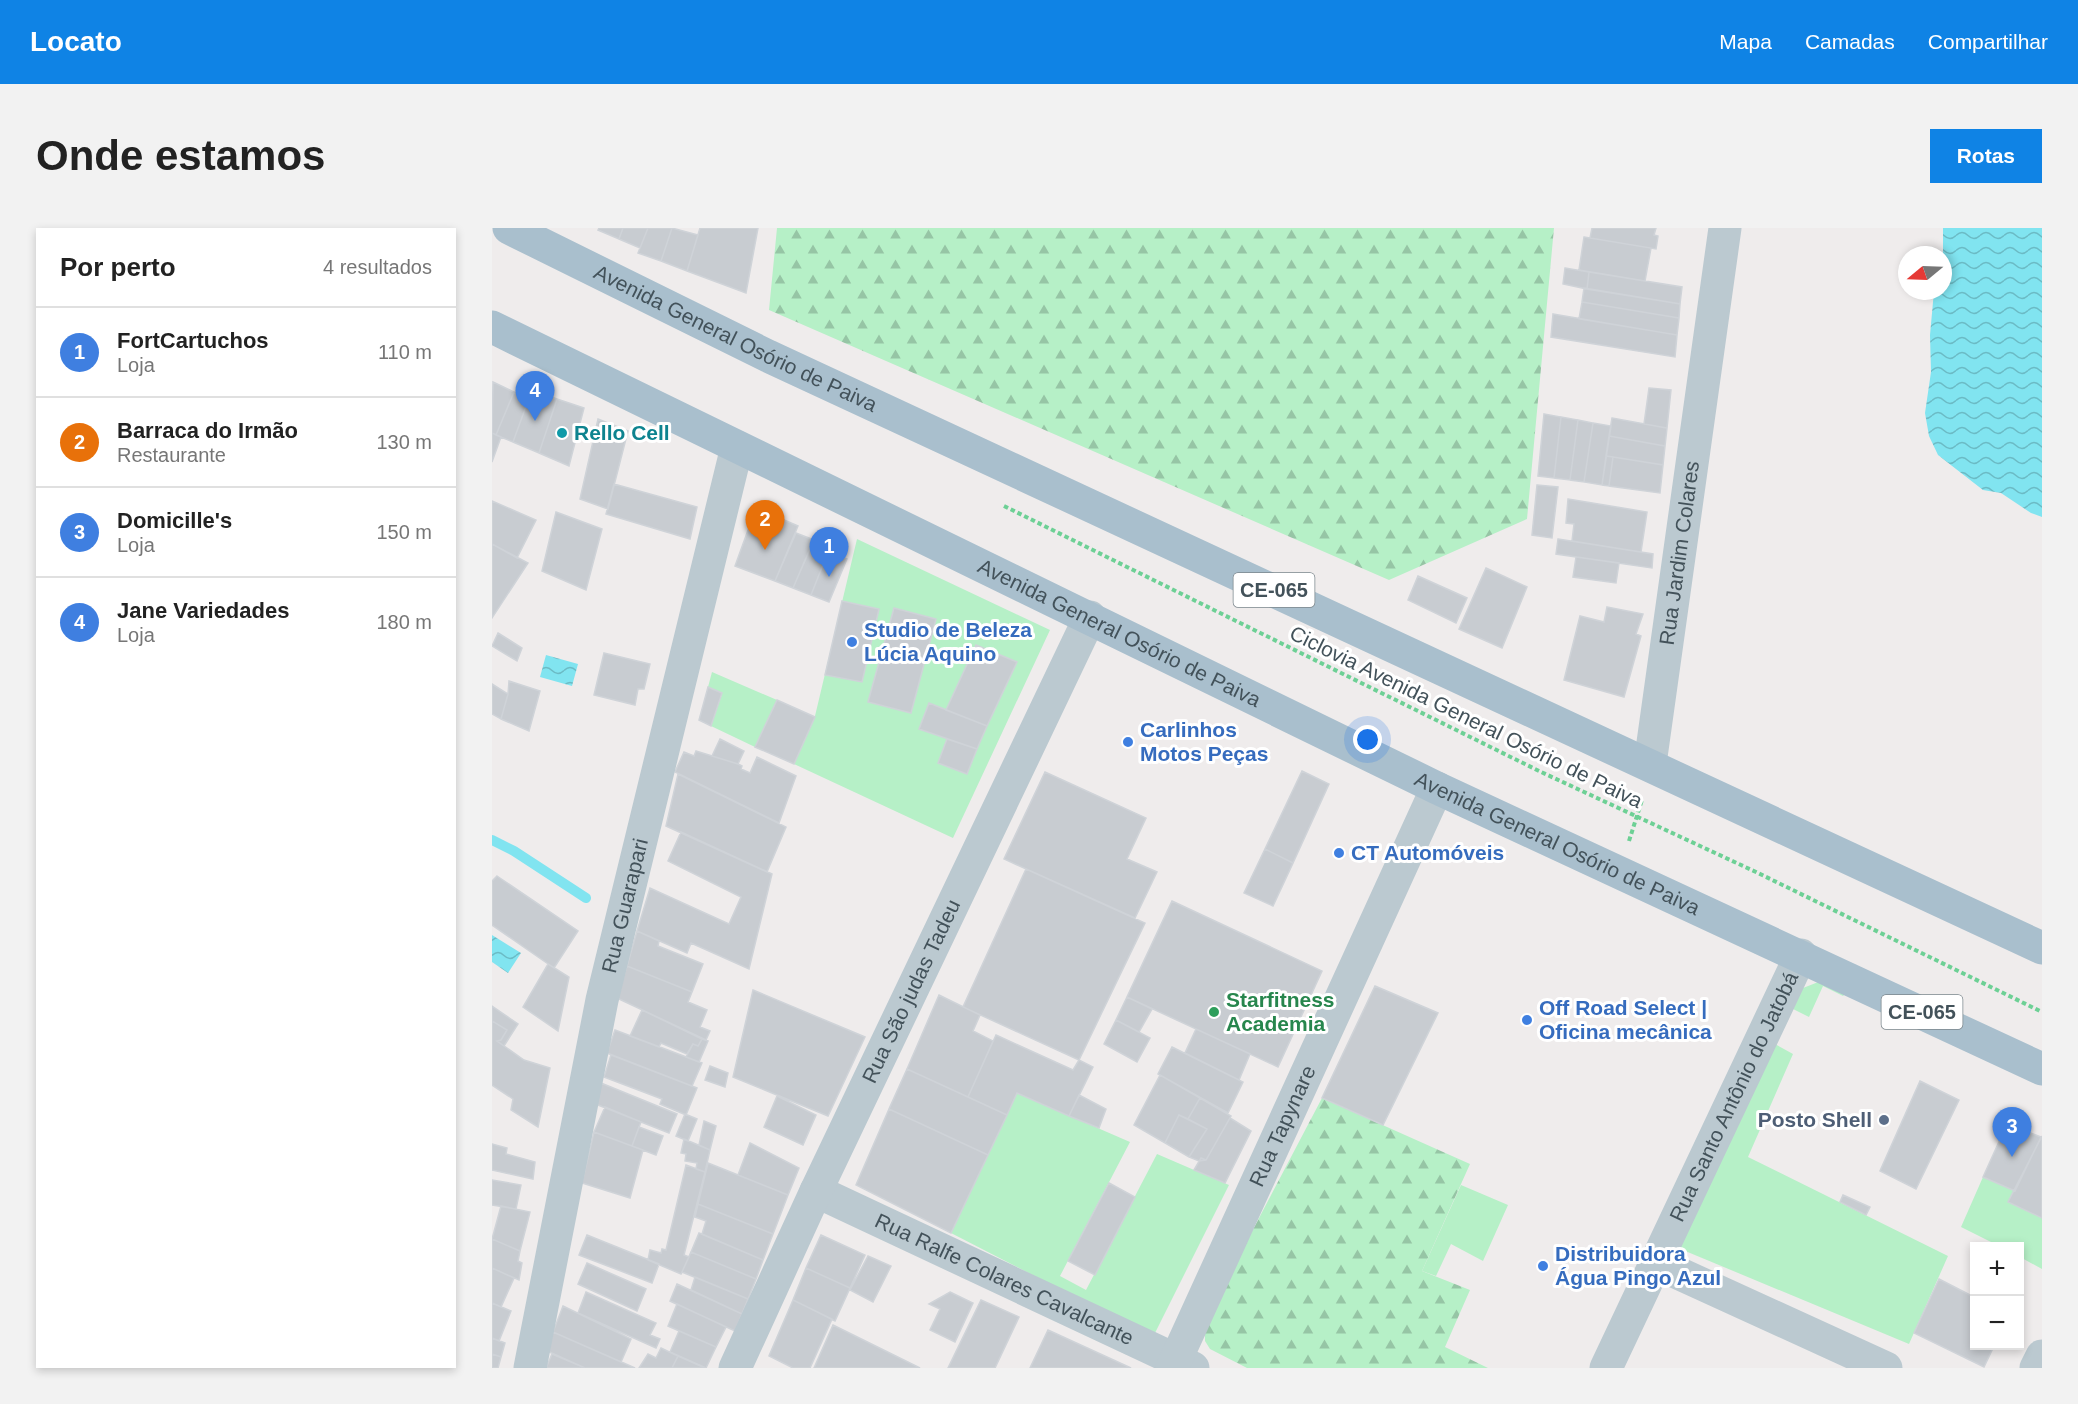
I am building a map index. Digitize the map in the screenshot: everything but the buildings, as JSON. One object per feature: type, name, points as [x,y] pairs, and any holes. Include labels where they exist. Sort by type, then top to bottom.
[{"type":"main road","name":"Avenida General Osório de Paiva","points":[[508,228],[768,356],[2042,948]]},
{"type":"main road","name":"Avenida General Osório de Paiva","points":[[492,327],[1437,788],[1617,873],[1801,955],[2042,1069]]},
{"type":"street","name":"Rua Jardim Colares","points":[[1650,764],[1725,228]]},
{"type":"street","name":"Rua Guarapari","points":[[530,1368],[602,1000],[737,447]]},
{"type":"street","name":"Rua São judas Tadeu","points":[[735,1368],[816,1191],[1090,617]]},
{"type":"street","name":"Rua Tapynare","points":[[1180,1365],[1437,788]]},
{"type":"street","name":"Rua Santo Antônio do Jatobá","points":[[1606,1368],[1801,955]]},
{"type":"street","name":"Rua Ralfe Colares Cavalcante","points":[[816,1191],[1180,1365]]},
{"type":"street","points":[[1656,1263],[1886,1368]]},
{"type":"street","points":[[2036,1368],[2042,1356]]},
{"type":"path","name":"Ciclovia Avenida General Osório de Paiva","points":[[994,501],[2042,1012]]},
{"type":"path","points":[[1617,873],[1638,817],[1650,764]]},
{"type":"green space","points":[[777,228],[1554,228],[1527,519],[1389,580],[769,310]]},
{"type":"green space","points":[[857,539],[1050,630],[953,838],[794,764],[815,716]]},
{"type":"green space","points":[[712,672],[777,700],[755,747],[711,726],[722,694],[708,687]]},
{"type":"green space","points":[[1826,979],[1848,991],[1843,996],[1823,986],[1809,1017],[1793,1009],[1803,988]]},
{"type":"green space","points":[[1773,1043],[1793,1054],[1748,1157],[1948,1256],[1909,1344],[1678,1248]]},
{"type":"green space","points":[[1017,1093],[1130,1142],[1060,1276],[1086,1290],[1157,1154],[1229,1185],[1153,1337],[951,1233]]},
{"type":"green space","points":[[1322,1098],[1470,1164],[1422,1271],[1470,1290],[1445,1347],[1488,1368],[1247,1368],[1210,1349],[1205,1341],[1205,1321]]},
{"type":"green space","points":[[1983,1177],[2015,1191],[2009,1202],[2042,1218],[2042,1269],[2024,1259],[2024,1242],[1991,1242],[1961,1227]]},
{"type":"green space","points":[[1461,1185],[1508,1205],[1483,1261],[1451,1244],[1436,1276],[1422,1271]]},
{"type":"water","points":[[1943,228],[2042,228],[2042,517],[2031,513],[2001,493],[1983,490],[1938,455],[1929,436],[1925,413],[1931,372],[1930,335],[1933,300],[1952,300],[1952,246],[1943,246]]},
{"type":"water","points":[[546,655],[578,664],[572,686],[540,677]]},
{"type":"water","points":[[492,935],[521,953],[508,973],[492,962]]},
{"type":"waterway","points":[[492,840],[514,851],[586,898]]},
{"type":"place","name":"Jane Variedades","points":[[535,421]]},
{"type":"place","name":"Rello Cell","points":[[562,433]]},
{"type":"place","name":"Barraca do Irmão","points":[[765,550]]},
{"type":"place","name":"FortCartuchos","points":[[829,577]]},
{"type":"place","name":"Studio de Beleza Lúcia Aquino","points":[[852,642]]},
{"type":"place","name":"Carlinhos Motos Peças","points":[[1128,742]]},
{"type":"place","name":"CT Automóveis","points":[[1339,853]]},
{"type":"place","name":"Starfitness Academia","points":[[1214,1012]]},
{"type":"place","name":"Off Road Select | Oficina mecânica","points":[[1527,1020]]},
{"type":"place","name":"Posto Shell","points":[[1884,1120]]},
{"type":"place","name":"Domicille's","points":[[2012,1157]]},
{"type":"place","name":"Distribuidora Água Pingo Azul","points":[[1543,1266]]}]
